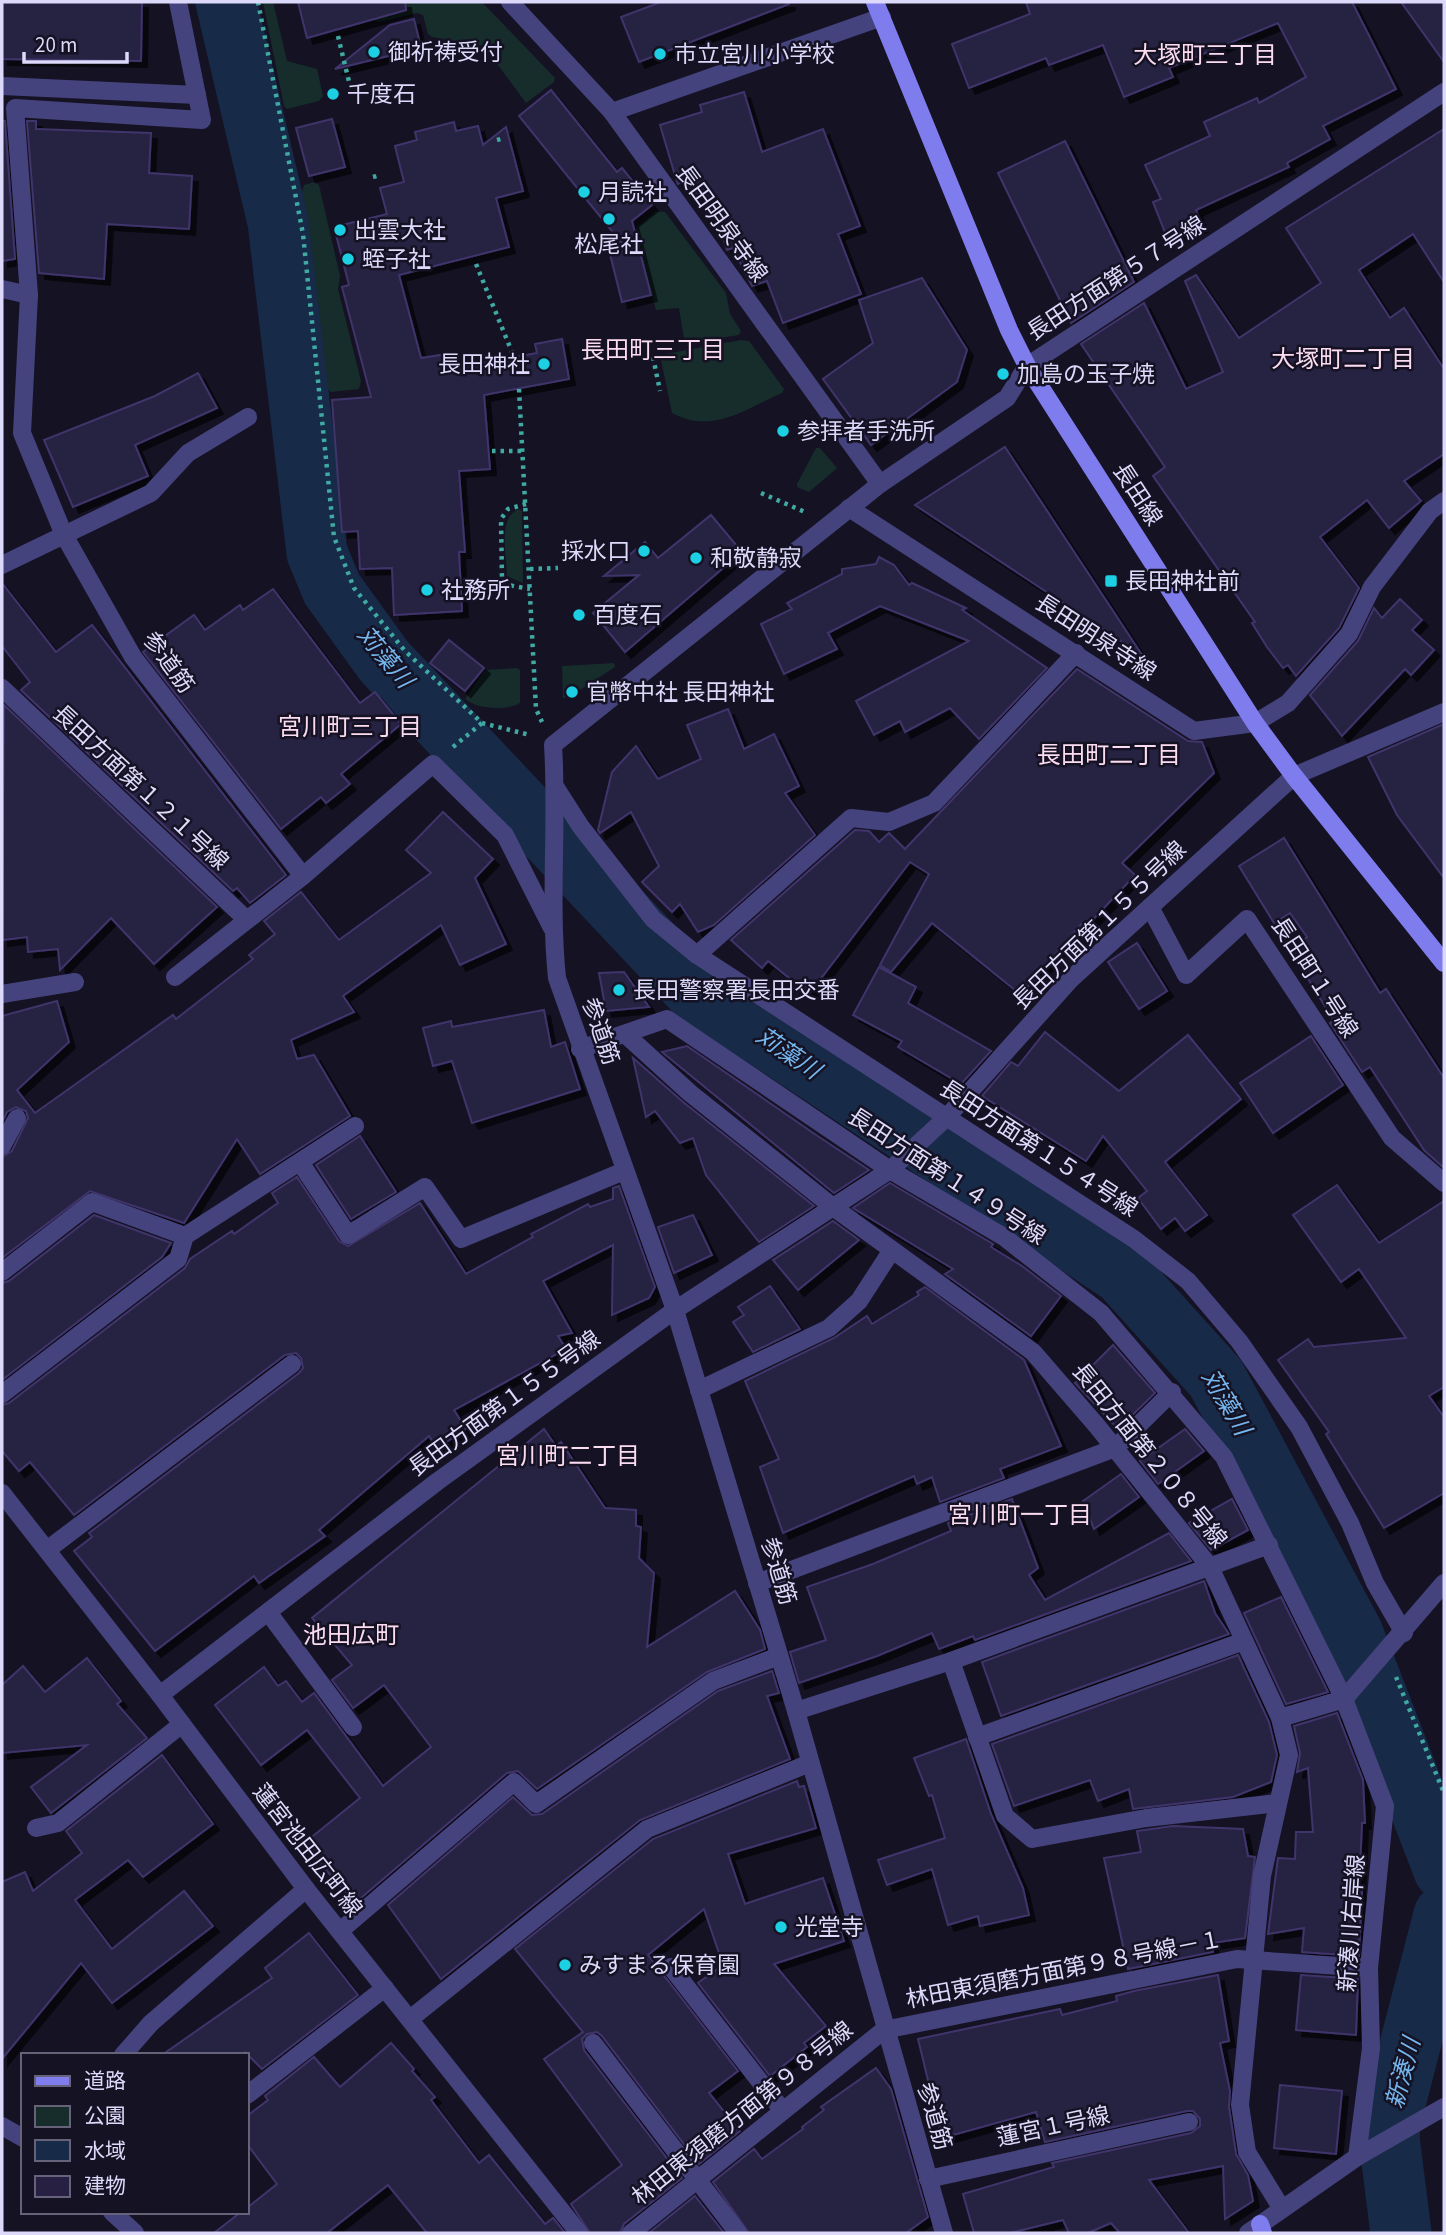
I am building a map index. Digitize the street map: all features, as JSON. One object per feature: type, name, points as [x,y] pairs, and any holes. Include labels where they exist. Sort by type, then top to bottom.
[{"type":"street","points":[[2,86],[197,95],[178,2]]},
{"type":"street","name":"長田明泉寺線","points":[[510,2],[612,112],[880,484]]},
{"type":"street","points":[[612,112],[878,10]]},
{"type":"street","name":"長田線","points":[[878,10],[1009,330],[1027,366],[1255,723],[1294,776],[1444,962]]},
{"type":"street","name":"長田方面第５７号線","points":[[553,745],[880,484],[1007,398],[1027,366],[1444,92]]},
{"type":"street","name":"参道筋","points":[[197,95],[202,120],[15,108],[10,154],[29,295],[22,433],[64,535],[132,657],[303,876],[433,764],[505,835],[552,928]]},
{"type":"street","points":[[2,289],[29,295]]},
{"type":"street","points":[[2,565],[151,493],[188,453],[248,417]]},
{"type":"street","points":[[1255,723],[1288,703],[1349,634],[1372,587],[1430,511],[1444,502]]},
{"type":"street","name":"長田明泉寺線","points":[[849,508],[1194,731],[1255,723]]},
{"type":"street","points":[[697,955],[851,818],[889,822],[934,803],[1076,653]]},
{"type":"street","name":"長田方面第１２１号線","points":[[2,688],[247,920]]},
{"type":"street","name":"長田方面第１５５号線","points":[[160,1695],[438,1481],[675,1310],[890,1170],[947,1116],[1071,979],[1294,776],[1444,712]]},
{"type":"street","points":[[553,745],[556,788]]},
{"type":"street","name":"参道筋","points":[[556,788],[556,895],[552,928],[557,978],[580,1049],[675,1310],[796,1711],[884,2030],[944,2233]]},
{"type":"street","name":"長田方面第１５４号線","points":[[556,788],[581,827],[653,919],[697,955],[1134,1240],[1188,1281],[1239,1341],[1299,1427],[1350,1523],[1375,1583],[1404,1633]]},
{"type":"street","points":[[175,977],[303,876]]},
{"type":"street","name":"長田町１号線","points":[[1150,907],[1186,975],[1247,919],[1392,1138],[1444,1183]]},
{"type":"street","points":[[2,994],[75,982]]},
{"type":"street","name":"長田方面第１４９号線","points":[[580,1049],[667,1019],[890,1170],[1004,1237],[1101,1313],[1172,1392],[1224,1457],[1344,1699]]},
{"type":"street","name":"長田方面第２０８号線","points":[[625,1034],[690,1093],[833,1207],[1033,1352],[1115,1448],[1210,1567],[1280,1718],[1289,1755],[1262,1876],[1240,2105],[1247,2152],[1282,2209]]},
{"type":"street","points":[[2,1146],[17,1118]]},
{"type":"street","points":[[2,1394],[178,1259],[185,1236],[355,1126]]},
{"type":"street","points":[[300,1162],[348,1235],[425,1187],[461,1240],[624,1171]]},
{"type":"street","points":[[2,1272],[92,1202],[185,1236]]},
{"type":"street","points":[[699,1390],[829,1328],[859,1301],[892,1250]]},
{"type":"street","points":[[47,1550],[292,1364]]},
{"type":"street","points":[[757,1583],[1019,1481],[1115,1448],[1172,1392]]},
{"type":"street","name":"蓮宮池田広町線","points":[[2,1493],[160,1695],[306,1889],[579,2233]]},
{"type":"street","points":[[796,1711],[951,1661],[1269,1545]]},
{"type":"street","points":[[1280,1718],[1344,1699],[1404,1633],[1444,1583]]},
{"type":"street","points":[[268,1612],[353,1727]]},
{"type":"street","points":[[977,1737],[1244,1641]]},
{"type":"street","points":[[340,1931],[514,1782],[536,1804],[713,1681],[779,1656]]},
{"type":"street","points":[[951,1661],[1005,1816],[1032,1839],[1146,1818],[1278,1803]]},
{"type":"street","name":"新湊川右岸線","points":[[1344,1699],[1385,1806],[1369,1968],[1371,2048],[1357,2157]]},
{"type":"street","points":[[36,1828],[58,1823],[182,1724]]},
{"type":"street","points":[[410,2019],[647,1829],[810,1763]]},
{"type":"street","points":[[125,2053],[151,2023],[306,1889]]},
{"type":"street","name":"林田東須磨方面第９８号線－１","points":[[884,2030],[1237,1959],[1369,1968]]},
{"type":"street","points":[[671,1967],[783,2111]]},
{"type":"street","points":[[248,2094],[385,1988]]},
{"type":"street","name":"林田東須磨方面第９８号線","points":[[631,2233],[884,2030]]},
{"type":"street","points":[[593,2043],[738,2233]]},
{"type":"street","points":[[1257,2230],[1282,2209],[1357,2157],[1444,2107]]},
{"type":"street","name":"蓮宮１号線","points":[[928,2179],[1189,2122]]},
{"type":"street","points":[[2,2126],[21,2137]]},
{"type":"street","points":[[114,2214],[135,2233]]},
{"type":"path","points":[[258,2],[303,234],[334,537],[354,588],[405,651],[482,723],[521,732],[553,745]]},
{"type":"path","points":[[338,36],[351,90]]},
{"type":"path","points":[[497,140],[504,138]]},
{"type":"path","points":[[373,177],[380,175]]},
{"type":"path","points":[[476,264],[514,357]]},
{"type":"path","points":[[653,357],[660,391]]},
{"type":"path","points":[[519,389],[536,709]]},
{"type":"path","points":[[492,451],[524,451]]},
{"type":"path","points":[[761,493],[785,503]]},
{"type":"path","points":[[526,504],[508,509],[501,519],[502,579],[508,586],[530,590]]},
{"type":"path","points":[[530,569],[558,568]]},
{"type":"path","points":[[449,751],[482,723]]},
{"type":"path","points":[[1385,1654],[1410,1705],[1444,1793]]},
{"type":"green space","points":[[263,2],[273,2],[287,61],[317,69],[323,96],[319,101],[287,109],[284,106]]},
{"type":"green space","points":[[368,2],[482,2],[555,78],[554,82],[526,103],[484,46],[432,37],[428,34],[423,15],[417,13],[379,22],[373,20]]},
{"type":"green space","points":[[314,182],[319,185],[340,276],[338,289],[361,381],[359,389],[331,392],[324,387],[309,232],[302,192],[304,185]]},
{"type":"green space","points":[[656,211],[665,212],[726,293],[730,314],[741,331],[739,335],[689,343],[684,339],[679,308],[656,310],[636,228]]},
{"type":"green space","points":[[741,340],[749,341],[784,389],[782,393],[715,421],[687,419],[672,413],[660,355]]},
{"type":"green space","points":[[816,448],[820,448],[837,468],[809,492],[797,487],[797,484]]},
{"type":"green space","points":[[519,509],[522,511],[523,583],[507,576],[505,548],[508,520],[512,513]]},
{"type":"green space","points":[[614,663],[615,667],[580,690],[579,697],[563,698],[562,666]]},
{"type":"green space","points":[[485,670],[520,670],[520,703],[492,708],[476,705],[465,699]]},
{"type":"water","points":[[1444,1831],[1444,1970],[1435,2009],[1416,2167],[1420,2233],[1387,2233],[1393,2047],[1430,1869]]},
{"type":"building","points":[[2,2],[142,2],[141,61],[2,59]]},
{"type":"building","points":[[298,2],[405,2],[406,10],[307,38]]},
{"type":"building","points":[[661,2],[789,4],[639,62],[621,17]]},
{"type":"building","points":[[1026,2],[1352,2],[1396,89],[1323,126],[1330,139],[1287,163],[1289,167],[1196,210],[1202,226],[1168,240],[1153,202],[1161,199],[1145,165],[1210,136],[1204,122],[1257,98],[1259,103],[1306,77],[1278,23],[1169,68],[1173,77],[1124,97],[1103,45],[1049,65],[1046,58],[969,88],[952,44],[1030,14]]},
{"type":"building","points":[[1401,2],[1444,2],[1444,62]]},
{"type":"building","points":[[414,19],[421,48],[335,69],[390,25]]},
{"type":"building","points":[[551,90],[617,172],[622,168],[652,205],[632,221],[651,295],[622,302],[609,250],[624,246],[519,116]]},
{"type":"building","points":[[744,92],[762,152],[823,129],[860,226],[838,234],[861,294],[783,323],[767,281],[752,286],[733,248],[727,250],[711,203],[706,205],[702,191],[689,195],[685,179],[678,184],[660,125],[702,112],[700,105]]},
{"type":"building","points":[[332,119],[345,167],[309,176],[296,128]]},
{"type":"building","points":[[2,121],[5,121],[15,259],[2,261]]},
{"type":"building","points":[[27,121],[36,121],[36,129],[151,133],[149,173],[192,176],[189,229],[107,224],[104,279],[39,273]]},
{"type":"building","points":[[454,122],[456,131],[478,126],[483,145],[506,127],[523,191],[496,198],[509,247],[399,275],[421,358],[447,354],[450,369],[537,353],[535,344],[562,339],[569,379],[484,395],[490,469],[459,471],[465,552],[459,552],[462,611],[394,615],[392,568],[360,569],[358,531],[342,532],[332,400],[371,397],[342,287],[349,285],[334,227],[387,214],[380,188],[404,182],[395,146],[417,140],[415,132]]},
{"type":"building","points":[[1444,129],[1444,282],[1413,234],[1359,270],[1390,318],[1404,308],[1444,369],[1444,454],[1404,481],[1421,501],[1389,528],[1367,500],[1320,537],[1359,588],[1339,628],[1296,676],[1288,665],[1283,668],[1267,647],[1252,623],[1255,622],[1153,476],[1165,467],[1081,344],[1144,303],[1186,389],[1223,372],[1185,281],[1196,275],[1239,338],[1321,283],[1286,228]]},
{"type":"building","points":[[1065,141],[1134,282],[1071,323],[998,173]]},
{"type":"building","points":[[922,278],[967,350],[957,382],[871,445],[823,379],[873,343],[859,300]]},
{"type":"building","points":[[198,373],[217,408],[135,445],[148,476],[73,507],[44,440],[155,396]]},
{"type":"building","points":[[1005,447],[1142,655],[915,505]]},
{"type":"building","points":[[711,515],[742,552],[625,652],[593,613],[639,575],[604,576],[645,542],[658,558]]},
{"type":"building","points":[[879,557],[894,565],[909,585],[912,583],[966,608],[962,610],[1047,668],[979,739],[950,708],[905,732],[900,721],[874,735],[856,701],[969,641],[880,606],[828,633],[837,649],[784,674],[761,624],[792,609],[787,603],[842,574],[842,569],[876,564]]},
{"type":"building","points":[[2,583],[56,652],[92,625],[286,875],[250,903],[237,888],[233,891],[21,690],[30,682],[2,646]]},
{"type":"building","points":[[273,589],[360,703],[375,692],[401,724],[341,774],[350,784],[326,803],[321,797],[281,829],[143,652],[194,615],[205,630],[240,605],[243,610]]},
{"type":"building","points":[[1400,599],[1422,620],[1412,630],[1434,650],[1411,675],[1405,669],[1342,736],[1310,695],[1358,641],[1374,608],[1382,618]]},
{"type":"building","points":[[449,640],[484,668],[465,691],[430,663]]},
{"type":"building","points":[[1077,669],[1188,741],[1202,742],[1214,773],[1122,863],[1135,875],[1086,927],[1083,922],[1021,995],[932,923],[891,972],[880,965],[929,874],[910,862],[809,994],[768,961],[762,968],[731,940],[855,830],[869,831],[879,842],[889,833],[905,849]]},
{"type":"building","points":[[4,705],[217,907],[154,964],[111,918],[60,970],[58,949],[28,952],[27,937],[2,940]]},
{"type":"building","points":[[728,709],[744,749],[774,734],[799,786],[785,793],[815,835],[714,925],[698,932],[680,904],[672,912],[642,882],[659,866],[631,812],[600,833],[598,830],[612,772],[636,746],[658,779],[701,759],[687,725]]},
{"type":"building","points":[[1444,724],[1444,878],[1397,815],[1368,757]]},
{"type":"building","points":[[443,812],[493,859],[475,878],[506,944],[460,965],[441,925],[343,996],[354,1012],[291,1040],[297,1059],[314,1055],[350,1116],[260,1174],[237,1139],[184,1223],[90,1191],[2,1258],[2,1157],[12,1151],[28,1118],[26,1111],[16,1107],[7,1112],[2,1122],[2,1016],[57,1001],[69,1042],[17,1090],[35,1113],[173,1015],[176,1019],[253,959],[249,955],[275,934],[264,921],[301,892],[339,940],[431,873],[406,850]]},
{"type":"building","points":[[1284,838],[1380,993],[1386,989],[1444,1078],[1444,1168],[1424,1150],[1370,1067],[1362,1072],[1330,1023],[1334,1021],[1291,951],[1307,937],[1290,913],[1274,923],[1239,866]]},
{"type":"building","points":[[1137,943],[1167,991],[1139,1009],[1108,962]]},
{"type":"building","points":[[879,967],[916,987],[908,1003],[991,1051],[961,1084],[898,1047],[902,1041],[853,1015]]},
{"type":"building","name":"長田警察署長田交番","points":[[624,972],[649,1007],[606,1011],[599,973]]},
{"type":"building","points":[[544,1010],[551,1047],[565,1042],[580,1089],[472,1123],[452,1061],[433,1066],[423,1028],[451,1021],[452,1027]]},
{"type":"building","points":[[1045,1032],[1119,1091],[1188,1035],[1241,1099],[1165,1162],[1207,1215],[1185,1231],[1175,1218],[1161,1229],[1138,1198],[1147,1191],[1103,1136],[1086,1161],[982,1096],[1011,1062],[1018,1066]]},
{"type":"building","points":[[1311,1036],[1343,1085],[1273,1133],[1240,1083]]},
{"type":"building","points":[[687,1046],[869,1170],[834,1193],[662,1052]]},
{"type":"building","points":[[633,1058],[683,1102],[814,1206],[759,1242],[706,1175],[693,1138],[680,1143],[655,1111],[646,1117]]},
{"type":"building","points":[[360,1136],[396,1192],[351,1219],[316,1165]]},
{"type":"building","points":[[297,1177],[339,1241],[348,1246],[420,1203],[466,1274],[533,1237],[531,1234],[588,1204],[590,1207],[613,1199],[613,1188],[619,1186],[655,1287],[649,1298],[612,1315],[613,1245],[543,1281],[572,1333],[558,1336],[566,1349],[454,1410],[466,1429],[437,1448],[429,1436],[319,1530],[325,1536],[259,1583],[254,1576],[155,1651],[74,1551],[92,1537],[89,1533],[299,1373],[303,1368],[301,1358],[296,1353],[285,1355],[74,1515],[30,1462],[19,1471],[2,1451],[2,1405],[9,1403],[185,1268],[190,1259],[232,1231],[234,1234],[278,1203],[272,1193]]},
{"type":"building","points":[[890,1183],[993,1244],[991,1247],[1022,1266],[1061,1296],[1031,1336],[945,1274],[953,1269],[853,1208]]},
{"type":"building","points":[[1337,1185],[1379,1243],[1444,1201],[1444,1387],[1429,1396],[1444,1417],[1444,1493],[1384,1528],[1326,1434],[1329,1432],[1278,1360],[1308,1339],[1314,1347],[1406,1338],[1359,1269],[1341,1282],[1293,1215]]},
{"type":"building","points":[[94,1215],[171,1243],[162,1257],[2,1380],[2,1283],[9,1281]]},
{"type":"building","points":[[693,1215],[712,1255],[674,1273],[658,1227]]},
{"type":"building","points":[[833,1221],[859,1240],[798,1290],[773,1260]]},
{"type":"building","points":[[770,1286],[800,1329],[753,1352],[733,1322],[744,1315],[738,1307]]},
{"type":"building","points":[[925,1287],[1024,1360],[1061,1446],[1000,1469],[1004,1478],[940,1502],[932,1477],[917,1484],[914,1476],[783,1533],[760,1467],[779,1459],[745,1381],[834,1338],[867,1316],[872,1324],[919,1295],[917,1292]]},
{"type":"building","points":[[1113,1345],[1155,1393],[1118,1429],[1075,1383]]},
{"type":"building","points":[[544,1429],[556,1446],[561,1442],[605,1508],[636,1510],[636,1526],[641,1527],[639,1558],[654,1573],[647,1647],[735,1591],[760,1630],[765,1649],[707,1672],[537,1789],[518,1771],[507,1773],[355,1903],[303,1844],[360,1798],[307,1730],[261,1765],[215,1705],[264,1667],[278,1686],[286,1681],[302,1702],[314,1693],[383,1786],[431,1747],[384,1685],[353,1708],[332,1680],[352,1665],[312,1618]]},
{"type":"building","points":[[1185,1429],[1204,1451],[1158,1484],[1140,1461]]},
{"type":"building","points":[[1121,1474],[1139,1497],[1094,1529],[1083,1501]]},
{"type":"building","points":[[1012,1499],[1038,1568],[1029,1575],[1045,1600],[1169,1533],[1191,1561],[975,1640],[973,1636],[939,1649],[932,1633],[877,1656],[799,1683],[790,1652],[826,1640],[807,1587],[873,1564],[951,1531],[948,1523]]},
{"type":"building","points":[[1232,1499],[1248,1530],[1211,1550],[1189,1523]]},
{"type":"building","points":[[1204,1581],[1215,1613],[1229,1634],[1001,1716],[982,1662]]},
{"type":"building","points":[[1281,1597],[1328,1692],[1286,1704],[1244,1613]]},
{"type":"building","points":[[1238,1655],[1269,1722],[1277,1755],[1271,1782],[1233,1797],[1133,1809],[1129,1789],[1098,1801],[1090,1780],[1014,1806],[992,1744]]},
{"type":"building","points":[[87,1658],[121,1701],[117,1704],[147,1738],[51,1813],[31,1787],[87,1745],[2,1753],[2,1685],[23,1666],[45,1692]]},
{"type":"building","points":[[772,1671],[779,1693],[767,1696],[790,1759],[640,1820],[441,1979],[388,1905],[513,1797],[532,1815],[542,1814],[718,1691]]},
{"type":"building","points":[[1337,1713],[1363,1780],[1365,1823],[1362,1823],[1359,1956],[1302,1952],[1304,1928],[1268,1934],[1278,1858],[1295,1859],[1296,1832],[1313,1832],[1308,1768],[1297,1772],[1300,1753],[1294,1726]]},
{"type":"building","points":[[966,1739],[991,1814],[1023,1888],[1029,1915],[980,1926],[978,1916],[948,1925],[932,1869],[887,1885],[878,1860],[945,1838],[932,1795],[929,1796],[914,1758]]},
{"type":"building","points":[[162,1755],[213,1824],[143,1877],[128,1860],[75,1900],[112,1949],[184,1891],[213,1926],[112,2003],[81,1963],[2,2059],[2,1882],[25,1872],[33,1891],[82,1853],[66,1831]]},
{"type":"building","points":[[797,1781],[799,1787],[804,1786],[816,1828],[728,1854],[745,1904],[823,1878],[844,1941],[774,1964],[826,2026],[804,2043],[807,2047],[770,2076],[698,1983],[723,1965],[704,1909],[648,1955],[738,2071],[709,2093],[740,2131],[699,2164],[602,2036],[597,2032],[587,2034],[582,2039],[584,2050],[682,2178],[624,2224],[620,2233],[590,2233],[571,2204],[622,2165],[544,2059],[583,2032],[515,1949],[653,1839]]},
{"type":"building","points":[[1173,1826],[1243,1829],[1248,1856],[1255,1857],[1245,1938],[1212,1943],[1213,1952],[1128,1969],[1104,1858],[1141,1852],[1137,1831]]},
{"type":"building","points":[[309,1933],[358,1995],[262,2069],[245,2052],[165,2053],[272,1978],[265,1968]]},
{"type":"building","points":[[1218,1975],[1229,2041],[1220,2043],[1230,2091],[1229,2107],[1236,2154],[1248,2175],[1253,2201],[1225,2219],[1223,2166],[1149,2180],[1189,2233],[1120,2233],[1111,2223],[1088,2233],[1069,2233],[1063,2220],[1010,2233],[974,2233],[963,2194],[1054,2167],[1052,2163],[1191,2133],[1200,2126],[1200,2119],[1193,2111],[1187,2111],[1045,2142],[1036,2112],[942,2138],[918,2039],[1060,2009],[1062,2015],[1117,2001],[1116,1996],[1134,1991]]},
{"type":"building","points":[[1301,1975],[1358,1979],[1356,2035],[1296,2030]]},
{"type":"building","points":[[391,2043],[435,2097],[431,2100],[479,2163],[489,2155],[545,2224],[553,2218],[565,2233],[427,2233],[388,2185],[327,2233],[214,2233],[238,2214],[248,2214],[248,2207],[277,2184],[248,2145],[248,2115],[268,2100],[265,2096],[314,2057],[340,2087]]},
{"type":"building","points":[[876,2068],[891,2089],[928,2217],[906,2233],[749,2233],[713,2182],[754,2149],[762,2159],[803,2129],[802,2127],[824,2110],[821,2107]]},
{"type":"building","points":[[1280,2085],[1342,2091],[1336,2154],[1274,2148]]},
{"type":"building","points":[[695,2196],[724,2233],[649,2233]]},
{"type":"waterway","name":"苅藻川","points":[[226,2],[278,222],[317,553],[332,589],[384,661],[695,991],[1122,1274],[1216,1378],[1353,1634],[1444,1870]]},
{"type":"waterway","name":"新湊川","points":[[1401,2233],[1388,2130],[1444,1915]]},
{"type":"place","name":"御祈祷受付","points":[[374,52]]},
{"type":"place","name":"市立宮川小学校","points":[[660,54]]},
{"type":"place","name":"千度石","points":[[333,94]]},
{"type":"place","name":"月読社","points":[[584,192]]},
{"type":"place","name":"松尾社","points":[[609,219]]},
{"type":"place","name":"出雲大社","points":[[340,230]]},
{"type":"place","name":"蛭子社","points":[[348,259]]},
{"type":"place","name":"長田神社","points":[[544,364]]},
{"type":"place","name":"加島の玉子焼","points":[[1003,374]]},
{"type":"place","name":"参拝者手洗所","points":[[783,431]]},
{"type":"place","name":"採水口","points":[[644,551]]},
{"type":"place","name":"和敬静寂","points":[[696,558]]},
{"type":"place","name":"長田神社前","points":[[1111,581]]},
{"type":"place","name":"社務所","points":[[427,590]]},
{"type":"place","name":"百度石","points":[[579,615]]},
{"type":"place","name":"官幣中社 長田神社","points":[[572,692]]},
{"type":"place","name":"長田警察署長田交番","points":[[619,990]]},
{"type":"place","name":"光堂寺","points":[[781,1927]]},
{"type":"place","name":"みすまる保育園","points":[[565,1965]]},
{"type":"district","name":"大塚町三丁目","points":[[1205,55]]},
{"type":"district","name":"長田町三丁目","points":[[653,350]]},
{"type":"district","name":"大塚町二丁目","points":[[1343,359]]},
{"type":"district","name":"宮川町三丁目","points":[[350,727]]},
{"type":"district","name":"長田町二丁目","points":[[1109,755]]},
{"type":"district","name":"宮川町二丁目","points":[[568,1456]]},
{"type":"district","name":"宮川町一丁目","points":[[1020,1515]]},
{"type":"district","name":"池田広町","points":[[351,1635]]}]
